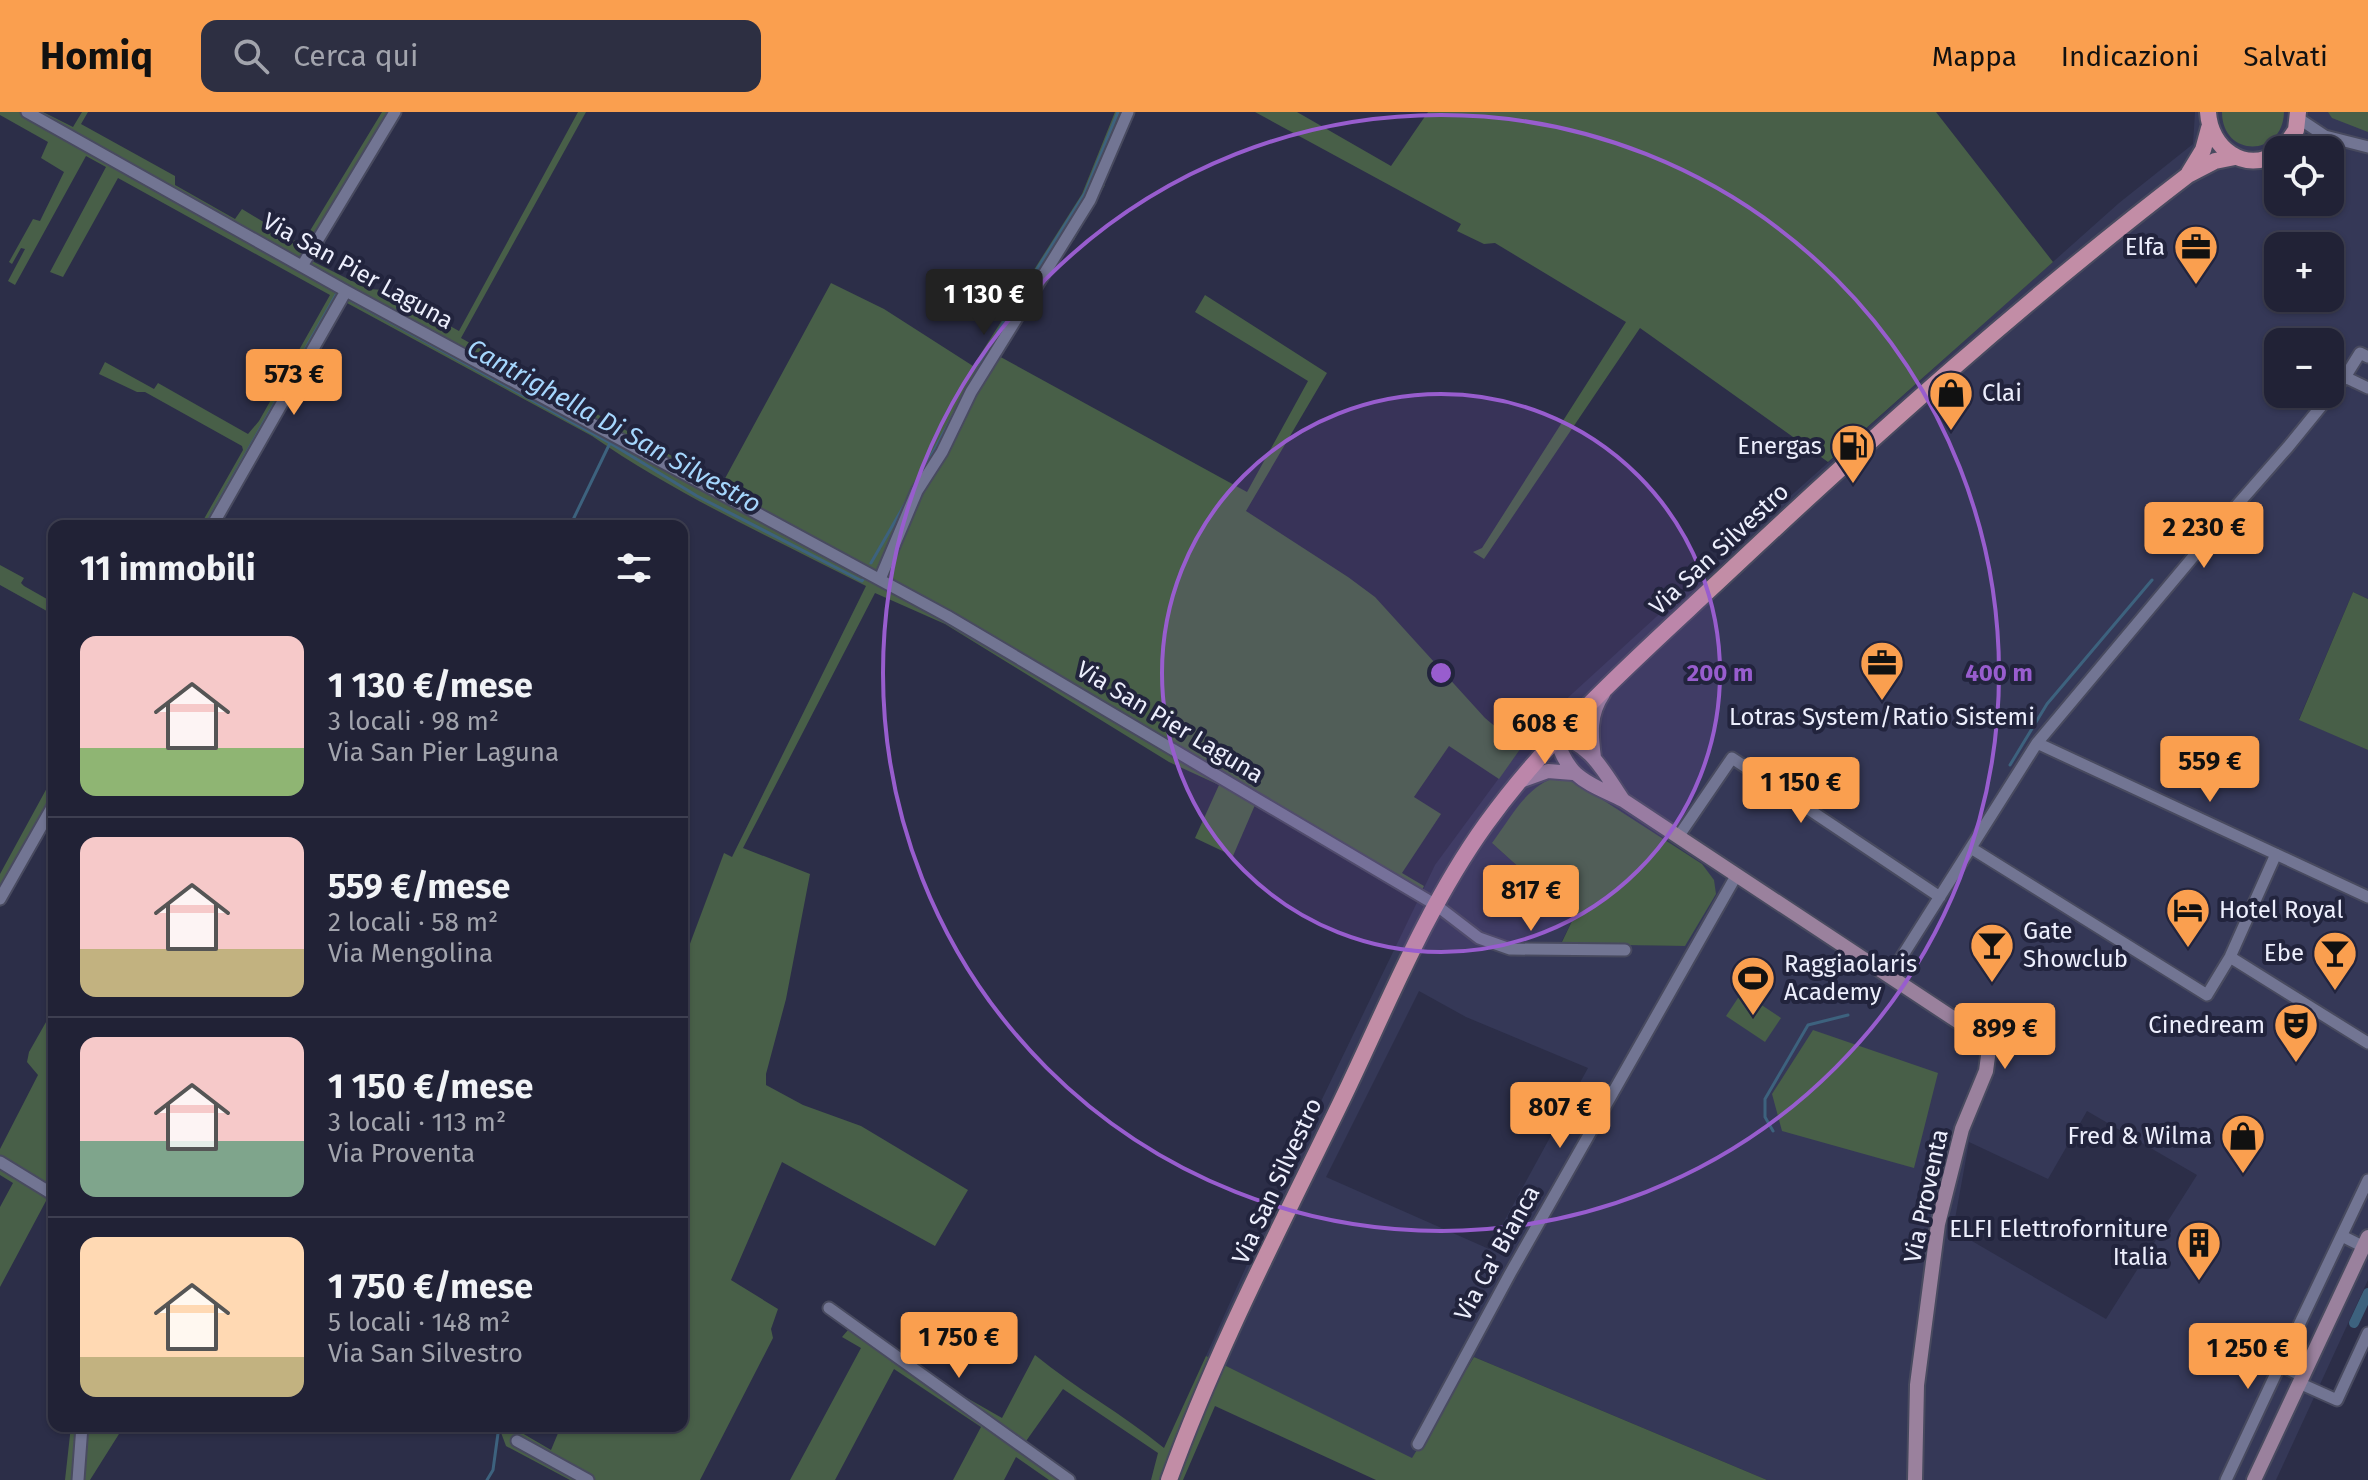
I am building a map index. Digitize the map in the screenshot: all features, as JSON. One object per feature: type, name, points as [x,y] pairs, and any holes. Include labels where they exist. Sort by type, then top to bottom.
[{"type":"main road","points":[[2292,136],[2298,115]]},
{"type":"main road","points":[[2209,120],[2215,140],[2235,157]]},
{"type":"main road","name":"Via San Silvestro","points":[[2188,175],[2203,150],[2209,120]]},
{"type":"main road","name":"Via San Silvestro","points":[[1169,1480],[1186,1434],[1267,1255],[1436,905],[1484,826],[1556,737],[1769,535],[2041,291],[2188,175],[2215,161],[2235,157],[2264,158]]},
{"type":"street","name":"Via San Pier Laguna","points":[[27,112],[346,291],[880,579],[1436,905]]},
{"type":"street","points":[[302,266],[395,112]]},
{"type":"street","points":[[880,579],[917,491],[942,452],[971,392],[1090,200],[1128,112]]},
{"type":"street","points":[[2298,115],[2325,136],[2368,147]]},
{"type":"street","points":[[2344,143],[2351,143]]},
{"type":"street","points":[[215,520],[346,291]]},
{"type":"street","points":[[1889,977],[2037,743],[2345,377],[2360,353],[2368,357]]},
{"type":"street","points":[[2345,377],[2368,388]]},
{"type":"street","points":[[1594,759],[1591,735],[1593,717],[1599,698],[1612,681]]},
{"type":"street","points":[[1556,737],[1565,765],[1573,773]]},
{"type":"street","name":"Via Proventa","points":[[1556,737],[1579,743],[1623,800]]},
{"type":"street","points":[[2037,743],[2368,897]]},
{"type":"street","points":[[1678,837],[1732,758],[1940,897]]},
{"type":"street","points":[[1518,783],[1525,777],[1548,771],[1573,773]]},
{"type":"street","name":"Via Proventa","points":[[1573,773],[1623,800],[1977,1034],[1989,1049],[1986,1071],[1962,1129],[1938,1224],[1917,1385],[1915,1480]]},
{"type":"street","points":[[0,899],[48,815]]},
{"type":"street","points":[[1971,848],[2207,995],[2230,957],[2276,854]]},
{"type":"street","name":"Via Ca' Bianca","points":[[1418,1444],[1518,1258],[1736,876]]},
{"type":"street","points":[[1436,905],[1479,938],[1510,949],[1625,950]]},
{"type":"street","points":[[2230,957],[2368,1043]]},
{"type":"street","points":[[0,1162],[48,1191]]},
{"type":"street","points":[[2226,1480],[2368,1180]]},
{"type":"street","points":[[2254,1480],[2366,1242],[2342,1236]]},
{"type":"street","points":[[829,1308],[1069,1480]]},
{"type":"street","points":[[2280,1365],[2337,1400],[2368,1333]]},
{"type":"street","points":[[78,1480],[82,1432]]},
{"type":"street","points":[[517,1441],[588,1480]]},
{"type":"shaded area","points":[[2195,112],[2368,112],[2368,599],[2353,592],[2299,719],[2368,750],[2368,1280],[2276,1480],[1767,1480],[1474,1357],[1412,1459],[1206,1356],[1311,1122],[1435,865],[1538,725],[2119,203],[2193,144]],"holes":[[[1492,843],[1685,946],[1561,943],[1574,917]],[[1419,991],[1466,1017],[1588,1068],[1489,1249],[1326,1177]],[[2087,1111],[2197,1175],[2106,1319],[1953,1230],[1969,1142],[2048,1179]]]},
{"type":"green space","points":[[0,112],[43,112],[73,127],[82,112],[88,112],[81,124],[175,176],[175,185],[235,219],[242,209],[297,242],[305,239],[382,112],[400,112],[312,261],[368,289],[385,290],[459,331],[578,112],[586,112],[461,338],[722,484],[831,283],[884,309],[973,366],[1082,194],[1115,112],[1134,112],[1118,140],[1122,144],[1101,183],[1105,185],[1074,240],[1070,237],[997,355],[1247,492],[1308,381],[1195,312],[1205,295],[1327,373],[1246,511],[1375,597],[1485,718],[1521,748],[1499,779],[1449,746],[1414,797],[1441,814],[1402,873],[1424,886],[1417,901],[1255,805],[1233,856],[1195,838],[1219,785],[1169,762],[945,624],[875,593],[743,848],[810,874],[766,1085],[803,1105],[861,1126],[968,1190],[935,1246],[782,1162],[731,1280],[778,1309],[771,1329],[773,1338],[700,1480],[570,1480],[506,1446],[501,1432],[520,1432],[551,1450],[558,1432],[688,1432],[688,949],[724,853],[732,857],[866,586],[692,497],[592,436],[347,303],[220,520],[203,520],[243,450],[242,446],[145,392],[137,392],[99,374],[105,362],[154,389],[158,383],[248,434],[259,421],[330,295],[118,178],[63,277],[50,272],[106,167],[86,156],[15,285],[8,281],[25,249],[21,248],[12,264],[9,262],[33,219],[40,221],[64,172],[41,158],[48,142],[0,115]]},
{"type":"green space","points":[[1255,112],[1297,112],[1391,166],[1428,112],[1936,112],[2053,262],[1828,462],[1640,328],[1484,559],[1473,552],[1482,548],[1626,322],[1495,243],[1484,244],[1457,231],[1461,224]]},
{"type":"green space","points":[[2222,112],[2284,112],[2281,127],[2275,136],[2264,136],[2264,144],[2241,144],[2232,138],[2225,127]]},
{"type":"green space","points":[[2328,112],[2368,112],[2368,132],[2332,118]]},
{"type":"green space","points":[[0,565],[24,578],[21,583],[24,586],[48,600],[48,612],[0,585]]},
{"type":"green space","points":[[2353,592],[2368,599],[2368,750],[2299,720]]},
{"type":"green space","points":[[1558,777],[1572,780],[1702,864],[1714,880],[1716,894],[1685,946],[1561,944],[1574,917],[1492,843],[1528,795]]},
{"type":"green space","points":[[48,786],[48,822],[0,907],[0,874]]},
{"type":"green space","name":"Raggiaolaris Academy","points":[[1742,992],[1781,1018],[1765,1042],[1726,1016]]},
{"type":"green space","points":[[48,1019],[48,1197],[0,1287],[0,1207],[13,1183],[0,1175],[0,1149],[38,1075],[27,1062],[29,1052]]},
{"type":"green space","points":[[1813,1030],[1938,1073],[1914,1168],[1782,1131],[1772,1094]]},
{"type":"green space","points":[[848,1330],[1002,1418],[1035,1355],[1164,1448],[1206,1356],[1412,1458],[1474,1357],[1767,1480],[1376,1480],[1215,1406],[1183,1480],[1151,1480],[1158,1453],[1063,1389],[1019,1451],[1057,1480],[1049,1480],[1016,1457],[1004,1480],[953,1480],[981,1427],[894,1369],[835,1480],[790,1480],[861,1348],[842,1337]]},
{"type":"green space","points":[[70,1432],[120,1432],[90,1480],[65,1480]]},
{"type":"waterway","name":"Cantrighella Di San Silvestro","points":[[922,473],[1003,323],[1085,193],[1118,112]]},
{"type":"waterway","name":"Cantrighella Di San Silvestro","points":[[208,520],[337,293]]},
{"type":"waterway","name":"Cantrighella Di San Silvestro","points":[[350,300],[610,443],[697,496],[862,581],[864,578]]},
{"type":"waterway","points":[[573,520],[610,443]]},
{"type":"waterway","name":"Cantrighella Di San Silvestro","points":[[871,563],[909,497]]},
{"type":"waterway","points":[[2010,765],[2047,704],[2152,580]]},
{"type":"waterway","points":[[1773,1131],[1765,1117],[1765,1099],[1808,1025],[1848,1015]]},
{"type":"waterway","points":[[2354,1323],[2368,1293]]},
{"type":"waterway","points":[[487,1480],[493,1470],[498,1432]]},
{"type":"place","name":"Elfa","points":[[2196,286]]},
{"type":"place","name":"Clai","points":[[1951,432]]},
{"type":"place","name":"Energas","points":[[1853,485]]},
{"type":"place","name":"Lotras System/Ratio Sistemi","points":[[1882,702]]},
{"type":"place","name":"Hotel Royal","points":[[2188,949]]},
{"type":"place","name":"Gate Showclub","points":[[1992,984]]},
{"type":"place","name":"Ebe","points":[[2335,992]]},
{"type":"place","name":"Raggiaolaris Academy","points":[[1753,1017]]},
{"type":"place","name":"Cinedream","points":[[2296,1064]]},
{"type":"place","name":"Fred & Wilma","points":[[2243,1175]]},
{"type":"place","name":"ELFI Elettroforniture Italia","points":[[2199,1282]]}]
